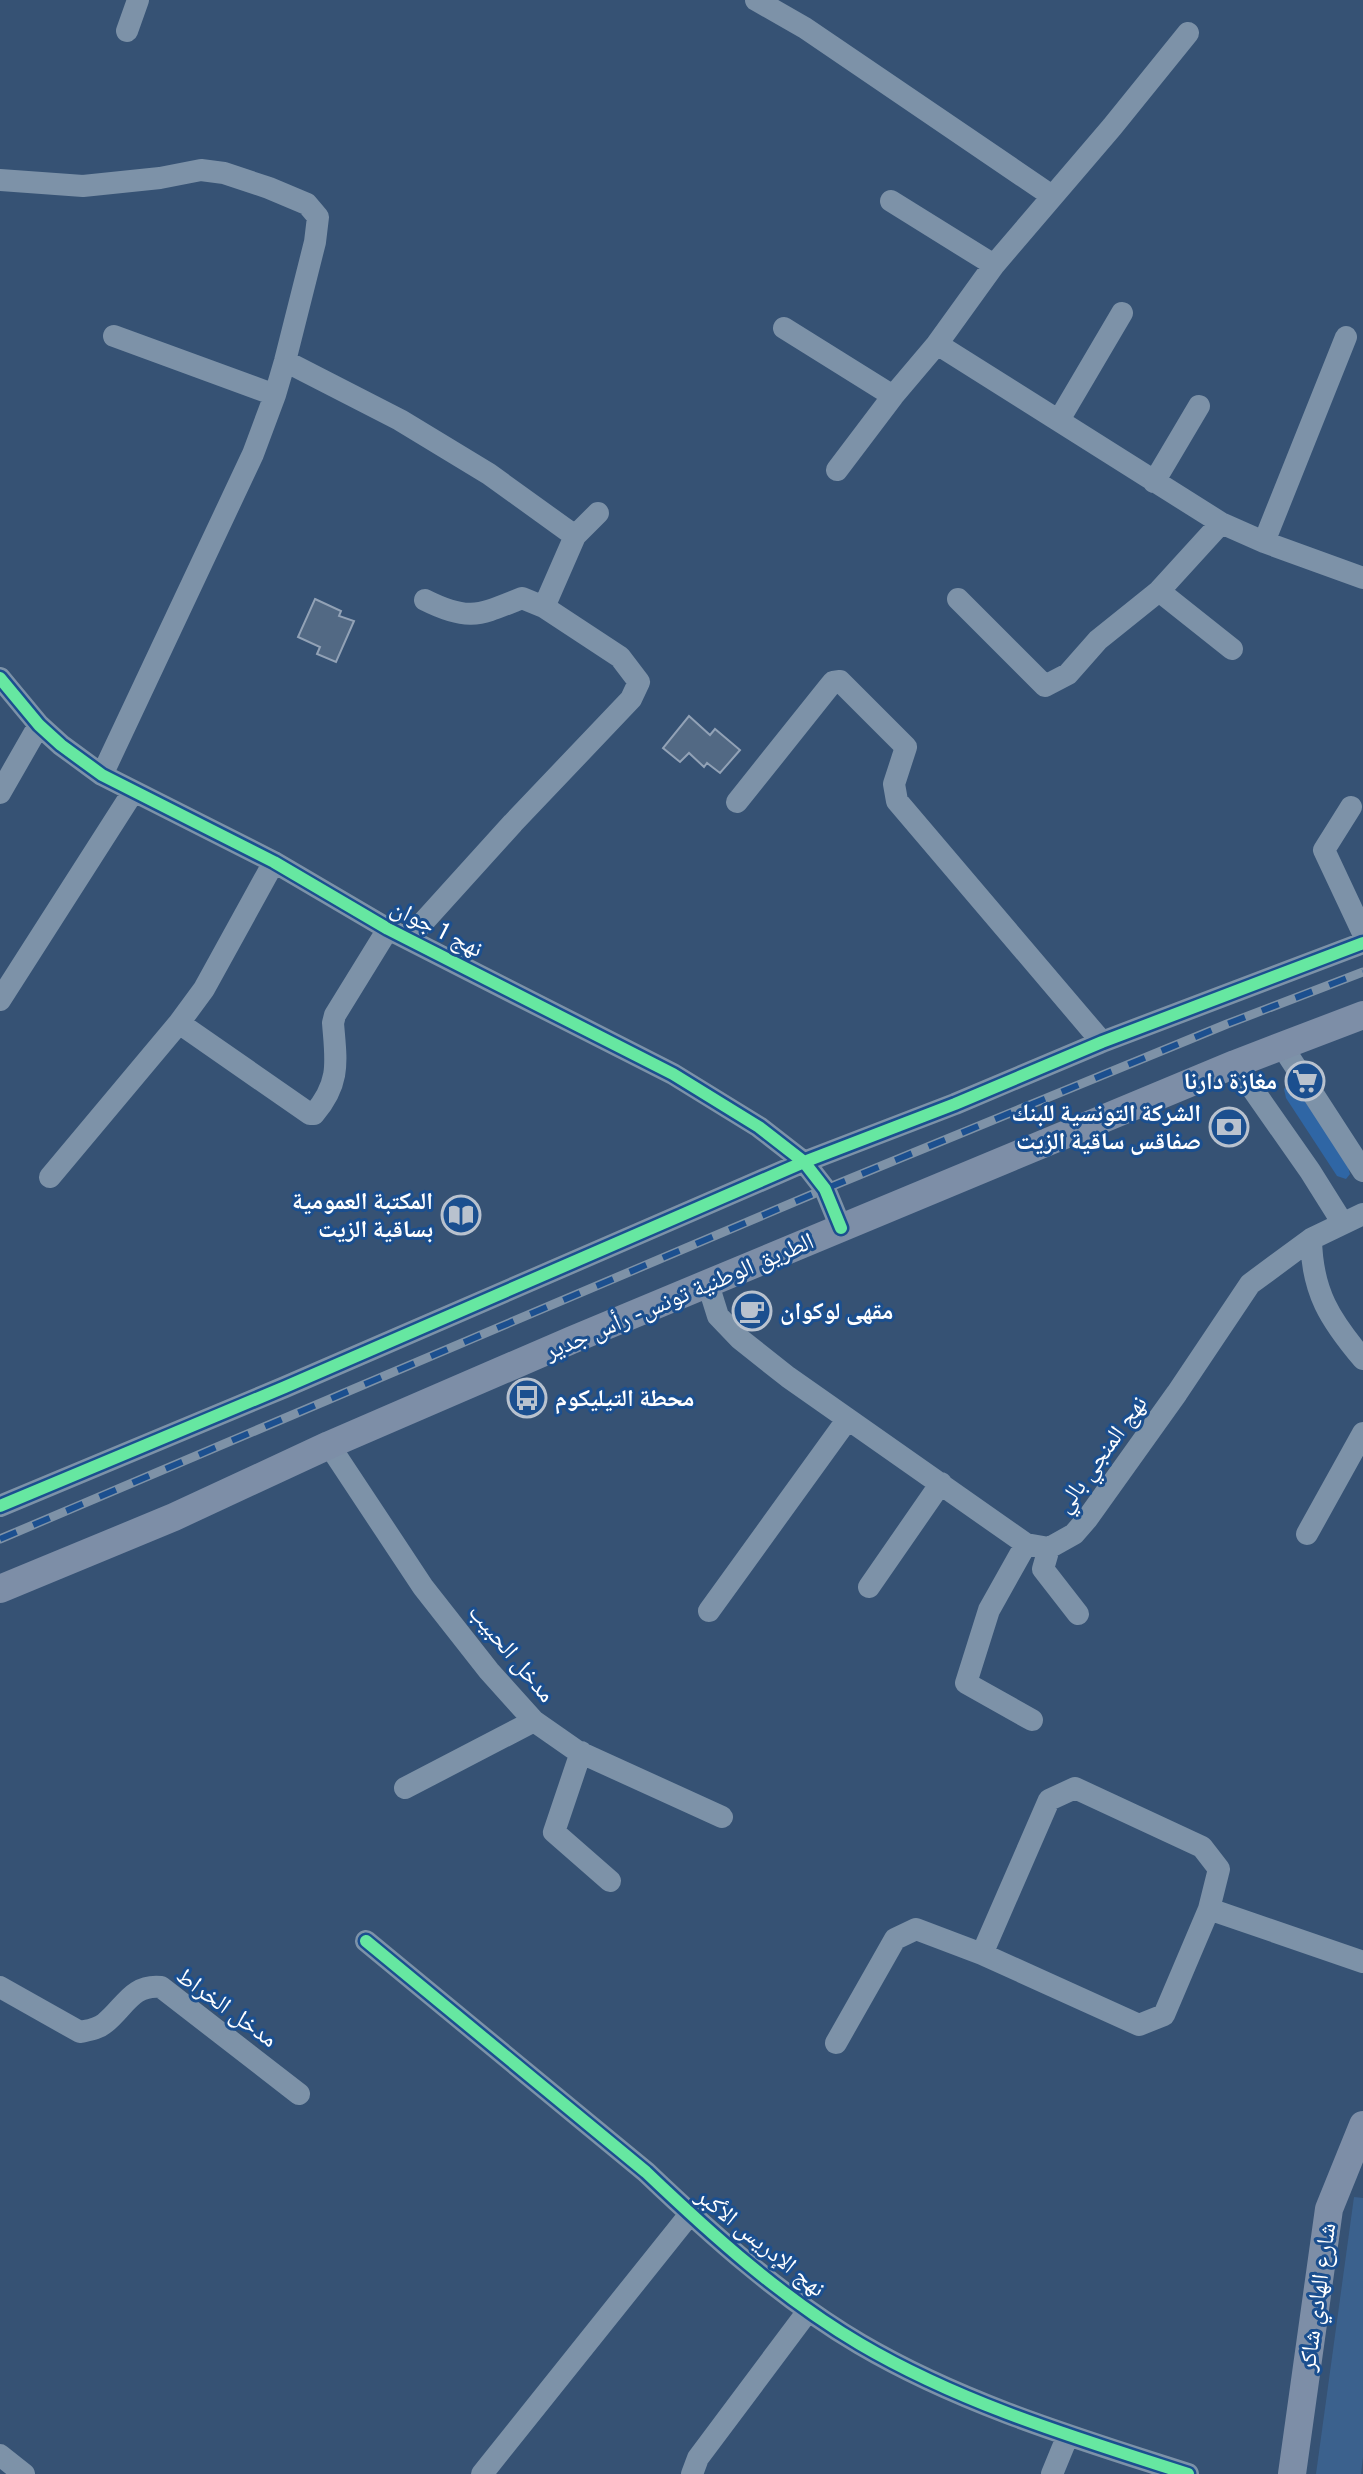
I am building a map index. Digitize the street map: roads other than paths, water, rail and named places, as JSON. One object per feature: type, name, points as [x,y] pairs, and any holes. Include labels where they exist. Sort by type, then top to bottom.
[{"type":"main road","name":"الطريق الوطنية تونس - رأس جدير","points":[[0,1589],[174,1517],[329,1445],[708,1284],[1235,1064],[1363,1015]]},
{"type":"main road","name":"شارع الهادي شاكر","points":[[1292,2474],[1329,2209],[1363,2125]]},
{"type":"street","points":[[127,31],[138,0]]},
{"type":"street","points":[[756,0],[805,28],[1052,196]]},
{"type":"street","points":[[837,470],[937,344],[994,265],[1188,33]]},
{"type":"street","points":[[0,180],[83,186],[160,178],[201,170],[224,173],[307,204],[318,217],[315,242],[285,361],[253,454],[102,775]]},
{"type":"street","points":[[891,201],[994,265]]},
{"type":"street","points":[[1059,420],[1122,313]]},
{"type":"street","points":[[784,328],[893,396]]},
{"type":"street","points":[[114,336],[275,395]]},
{"type":"street","points":[[1264,542],[1346,337]]},
{"type":"street","points":[[937,344],[1221,523],[1363,578]]},
{"type":"street","points":[[285,361],[400,420],[489,474],[575,536]]},
{"type":"street","points":[[1154,482],[1199,406]]},
{"type":"street","points":[[544,607],[575,536],[598,513]]},
{"type":"street","points":[[958,599],[1045,686],[1068,674],[1098,640],[1159,591],[1221,523]]},
{"type":"street","points":[[1159,591],[1232,649]]},
{"type":"street","points":[[408,939],[631,699],[639,682],[620,657],[544,607],[522,598],[481,615],[460,614],[425,600]]},
{"type":"street","name":"نهج 1 جوان","points":[[0,678],[39,725],[102,775],[274,862],[388,929],[673,1074],[759,1127],[804,1162],[825,1189],[841,1228]]},
{"type":"street","points":[[737,802],[833,682],[840,681],[906,747],[894,784],[897,801],[1102,1042]]},
{"type":"street","points":[[0,793],[39,725]]},
{"type":"street","points":[[0,1000],[133,792]]},
{"type":"street","points":[[1351,807],[1324,850],[1363,933]]},
{"type":"street","points":[[50,1177],[204,989],[274,862]]},
{"type":"street","points":[[179,1023],[314,1114],[335,1078],[335,1015],[388,929]]},
{"type":"street","points":[[0,1506],[285,1387],[804,1162],[955,1104],[1102,1042],[1363,943]]},
{"type":"street","points":[[1282,1046],[1363,1171]]},
{"type":"street","points":[[1235,1064],[1310,1171],[1352,1218]]},
{"type":"street","name":"نهج المنجي بالي","points":[[1049,1548],[1074,1534],[1087,1519],[1250,1284],[1311,1239],[1352,1218]]},
{"type":"street","points":[[1311,1239],[1311,1268],[1321,1300],[1363,1359]]},
{"type":"street","points":[[708,1284],[718,1316],[788,1377],[1026,1544],[1049,1548],[1043,1569],[1078,1614]]},
{"type":"street","points":[[709,1611],[847,1420]]},
{"type":"street","points":[[1307,1534],[1363,1433]]},
{"type":"street","name":"مدخل الحبيب","points":[[329,1445],[423,1587],[489,1671],[534,1721],[581,1752],[722,1817]]},
{"type":"street","points":[[869,1587],[941,1483]]},
{"type":"street","points":[[1026,1544],[989,1610],[966,1683],[1032,1720]]},
{"type":"street","points":[[405,1788],[534,1721]]},
{"type":"street","points":[[581,1752],[554,1832],[610,1881]]},
{"type":"street","points":[[836,2043],[895,1939],[916,1929],[982,1954],[1139,2025],[1164,2015],[1209,1909],[1219,1869],[1202,1847],[1075,1788],[1049,1800],[982,1954]]},
{"type":"street","points":[[1209,1909],[1363,1962]]},
{"type":"street","name":"نهج الإدريس الأكبر","points":[[366,1941],[646,2172],[690,2214],[808,2311],[862,2345],[989,2407],[1188,2474]]},
{"type":"street","name":"مدخل الخراط","points":[[0,1987],[80,2032],[104,2024],[129,1998],[148,1986],[161,1987],[299,2094]]},
{"type":"street","points":[[482,2474],[690,2214]]},
{"type":"street","points":[[692,2474],[698,2458],[808,2311]]},
{"type":"street","points":[[1052,2474],[1068,2435]]},
{"type":"street","points":[[0,2455],[24,2474]]},
{"type":"railway","points":[[0,1539],[825,1189],[1227,1024],[1363,972]]},
{"type":"place","name":"مغازة دارنا","points":[[1305,1081]]},
{"type":"place","name":"الشركة التونسية للبنك صفاقس ساقية الزيت","points":[[1229,1127]]},
{"type":"place","name":"المكتبة العمومية بساقية الزيت","points":[[461,1215]]},
{"type":"place","name":"مقهى لوكوان","points":[[752,1311]]},
{"type":"place","name":"محطة التيليكوم","points":[[527,1398]]}]
